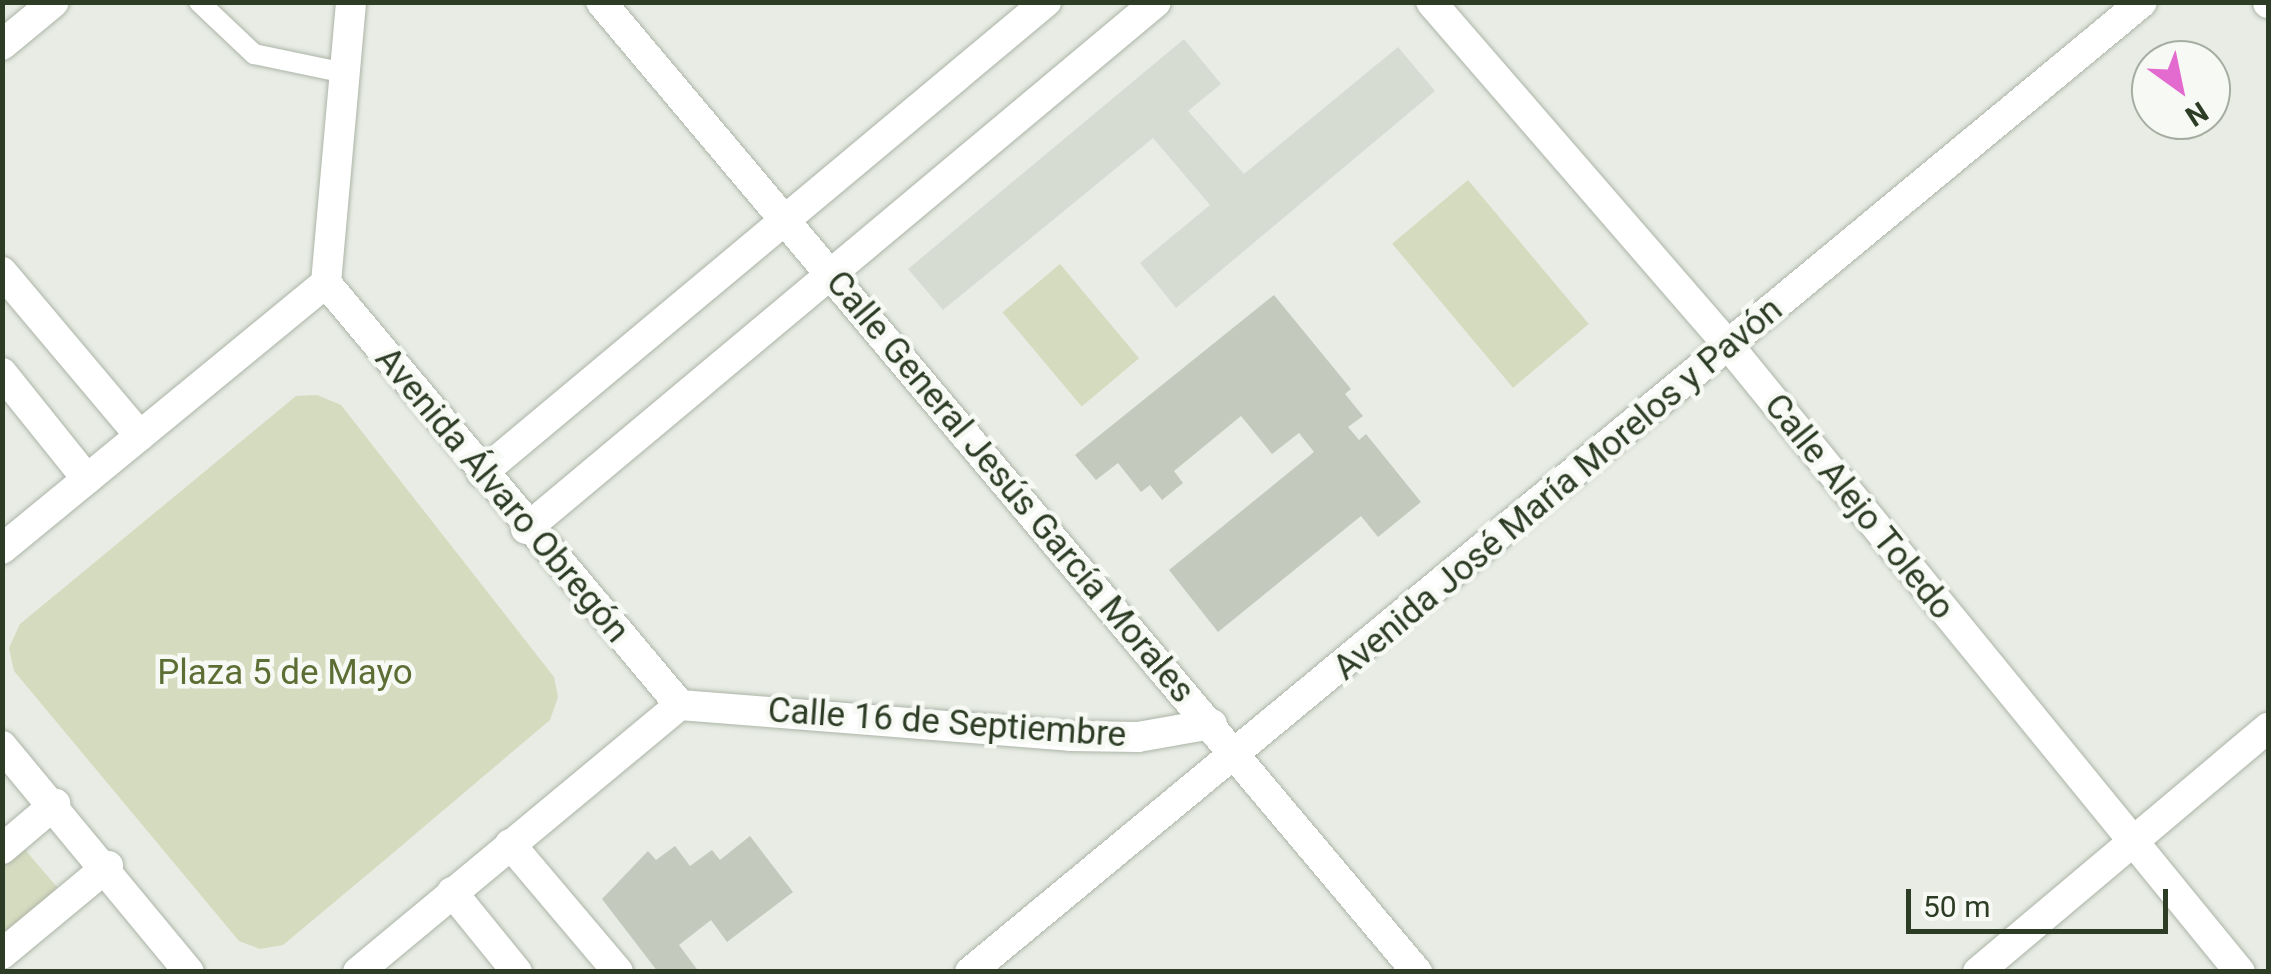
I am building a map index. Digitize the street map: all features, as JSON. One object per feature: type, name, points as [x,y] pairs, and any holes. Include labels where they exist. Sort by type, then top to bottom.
[{"type":"street","points":[[2,46],[54,2]]},
{"type":"street","points":[[2,550],[326,283],[352,2]]},
{"type":"street","name":"Calle General Jesús García Morales","points":[[601,2],[1238,754],[1417,972]]},
{"type":"street","points":[[482,473],[1046,2]]},
{"type":"street","points":[[526,529],[1156,2]]},
{"type":"street","name":"Calle Alejo Toledo","points":[[1431,2],[1729,346],[2130,844],[2240,972]]},
{"type":"street","name":"Avenida José María Morelos y Pavón","points":[[970,972],[2142,2]]},
{"type":"street","points":[[2,272],[140,436]]},
{"type":"street","name":"Avenida Álvaro Obregón","points":[[326,283],[526,529],[680,705]]},
{"type":"street","points":[[2,373],[87,479]]},
{"type":"street","points":[[358,972],[680,705]]},
{"type":"street","name":"Calle 16 de Septiembre","points":[[680,705],[1070,736],[1212,724]]},
{"type":"street","points":[[1978,972],[2268,728]]},
{"type":"street","points":[[2,746],[108,866],[189,972]]},
{"type":"street","points":[[2,848],[55,804]]},
{"type":"street","points":[[510,844],[618,972]]},
{"type":"street","points":[[2,954],[108,866]]},
{"type":"street","points":[[452,892],[517,972]]},
{"type":"lane","points":[[199,2],[254,54],[345,74]]},
{"type":"shaded area","points":[[1184,39],[1221,84],[1188,111],[1244,174],[1398,47],[1435,91],[1176,308],[1140,263],[1210,205],[1153,138],[943,310],[908,269]]},
{"type":"green space","points":[[1468,180],[1589,324],[1513,388],[1392,244]]},
{"type":"green space","points":[[1060,264],[1139,358],[1082,406],[1003,312]]},
{"type":"green space","name":"Plaza 5 de Mayo","points":[[317,395],[341,405],[554,677],[558,697],[550,720],[374,869],[283,945],[260,949],[239,941],[14,671],[9,648],[20,624],[296,396]]},
{"type":"green space","points":[[15,838],[68,900],[3,954],[3,849]]},
{"type":"building","points":[[1274,295],[1351,389],[1345,394],[1363,416],[1348,427],[1359,440],[1366,434],[1421,502],[1378,537],[1361,516],[1218,632],[1169,570],[1314,452],[1299,433],[1272,454],[1241,416],[1174,471],[1183,483],[1162,500],[1150,485],[1141,492],[1118,463],[1096,480],[1075,455]]},
{"type":"building","points":[[750,836],[793,892],[727,942],[711,920],[679,945],[699,972],[658,972],[602,899],[648,851],[656,860],[675,846],[690,866],[712,850],[720,860]]}]
